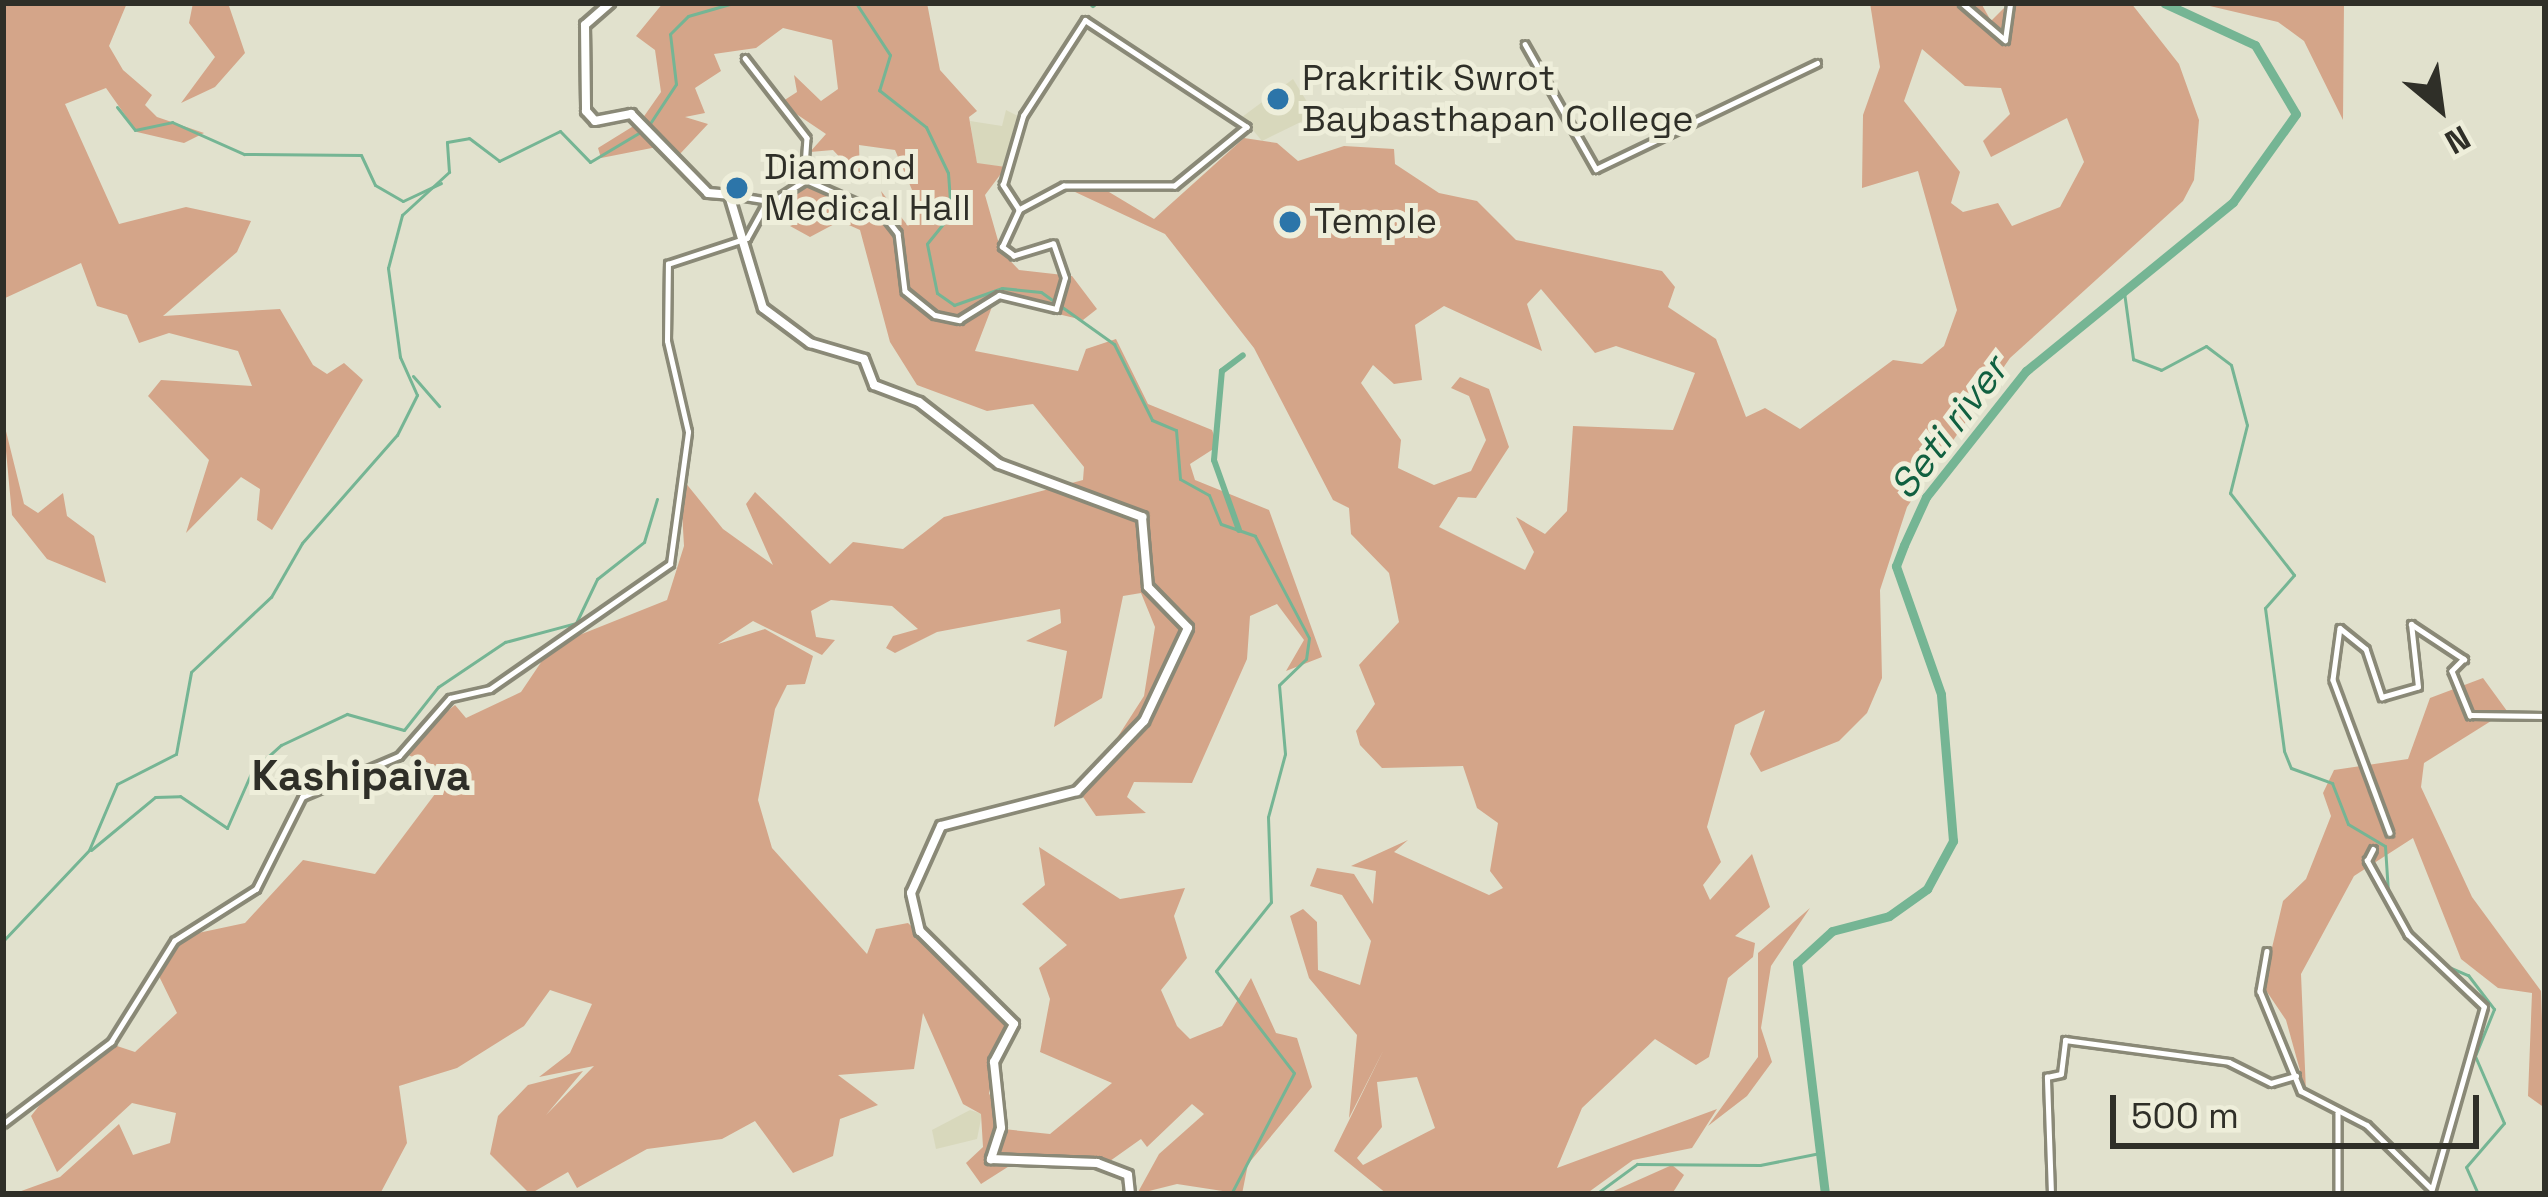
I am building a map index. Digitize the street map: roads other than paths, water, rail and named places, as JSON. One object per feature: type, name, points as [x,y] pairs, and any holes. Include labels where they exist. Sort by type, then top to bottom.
[{"type":"main road","points":[[610,3],[585,26],[586,110],[595,122],[620,111],[639,120],[708,193],[729,195],[747,238],[753,290],[776,320],[826,351],[864,359],[874,385],[919,402],[999,464],[1140,511],[1148,587],[1187,621],[1144,721],[1077,791],[941,826],[911,885],[920,932],[1014,1024],[994,1061],[1001,1127],[992,1159],[1097,1163],[1128,1175],[1130,1194]]},
{"type":"street","points":[[1962,3],[2005,40],[2013,38],[2010,3]]},
{"type":"street","points":[[804,181],[884,214],[898,233],[905,291],[935,315],[959,320],[999,296],[1056,309],[1060,301],[1053,244],[1014,256],[1002,247],[1019,210],[1064,186],[1175,187],[1247,128],[1085,20],[1021,121],[1003,185],[1019,210]]},
{"type":"street","points":[[1525,44],[1595,169],[1817,63]]},
{"type":"street","points":[[746,58],[807,137],[804,181]]},
{"type":"street","points":[[3,1124],[111,1042],[174,941],[256,889],[302,797],[399,756],[450,698],[490,688],[670,564],[688,432],[667,341],[668,264],[747,238],[773,200],[804,181]]},
{"type":"street","points":[[729,195],[773,200]]},
{"type":"street","points":[[2390,833],[2333,680],[2340,628],[2366,649],[2382,697],[2418,687],[2411,624],[2464,659],[2452,671],[2470,715],[2545,716]]},
{"type":"street","points":[[2266,951],[2260,992],[2302,1090],[2370,1128],[2432,1189],[2484,1012],[2399,922],[2367,861],[2373,849]]},
{"type":"street","points":[[2050,1194],[2047,1078],[2061,1074],[2065,1040],[2229,1062],[2271,1083],[2298,1076]]},
{"type":"street","points":[[2338,1113],[2338,1194]]},
{"type":"waterway","points":[[649,125],[676,84],[670,34],[688,16],[733,3]]},
{"type":"waterway","points":[[856,3],[890,55],[879,90],[926,127],[948,173],[951,214],[927,244],[937,293],[954,305],[1002,288],[1041,292],[1114,344],[1152,420],[1176,430],[1180,479],[1209,495],[1221,524],[1255,536],[1309,638],[1306,659],[1279,685],[1285,754],[1268,817],[1271,902],[1216,971],[1294,1073],[1231,1194]]},
{"type":"waterway","name":"Seti river","points":[[1825,1194],[1797,963],[1832,931],[1889,916],[1927,889],[1953,841],[1941,694],[1896,566],[1904,545],[1926,497],[2026,371],[2233,202],[2296,114],[2255,45],[2164,3]]},
{"type":"waterway","points":[[117,107],[135,130],[172,122],[244,154],[361,155],[375,185],[403,201],[441,183]]},
{"type":"waterway","points":[[3,941],[89,850],[117,784],[176,754],[191,672],[271,597],[302,543],[397,435],[417,395],[400,357],[388,268],[402,215],[449,172],[447,142],[469,138],[499,161],[560,131],[590,162],[642,131]]},
{"type":"waterway","points":[[2124,292],[2133,359],[2161,370],[2206,346],[2231,365],[2247,425],[2230,493],[2294,575],[2265,608],[2284,751],[2291,768],[2332,783],[2348,824],[2385,846],[2388,893]]},
{"type":"waterway","points":[[1239,530],[1214,460],[1222,371],[1243,355]]},
{"type":"waterway","points":[[413,376],[439,406]]},
{"type":"waterway","points":[[91,850],[155,797],[180,796],[227,828],[252,771],[281,745],[347,714],[404,730],[438,687],[505,642],[576,623],[597,579],[644,542],[657,499]]},
{"type":"waterway","points":[[2437,962],[2468,975],[2494,1009],[2475,1056],[2504,1123],[2466,1167],[2478,1194]]},
{"type":"waterway","points":[[1596,1194],[1637,1164],[1760,1165],[1820,1153]]},
{"type":"place","name":"Prakritik Swrot Baybasthapan College","points":[[1278,99]]},
{"type":"place","name":"Diamond Medical Hall","points":[[737,188]]},
{"type":"place","name":"Temple","points":[[1290,222]]},
{"type":"district","name":"Kashipaiva","points":[[361,776]]}]
